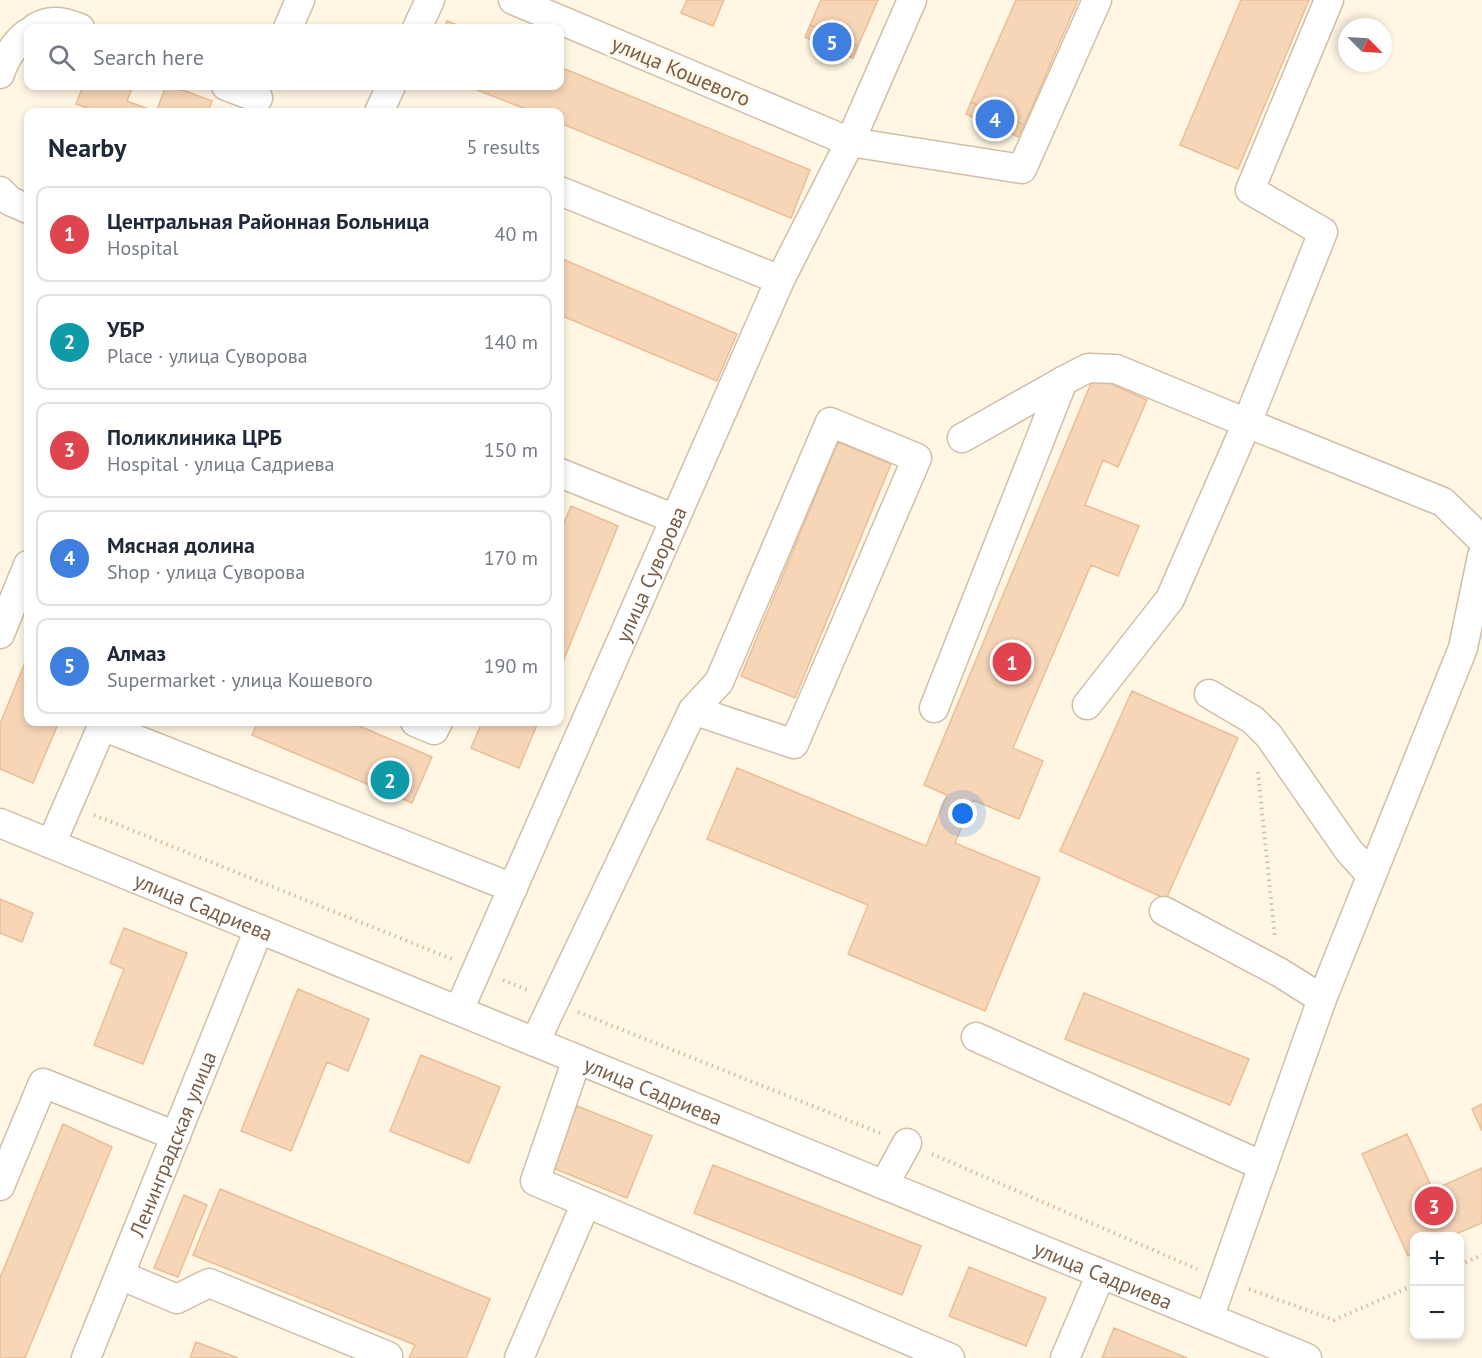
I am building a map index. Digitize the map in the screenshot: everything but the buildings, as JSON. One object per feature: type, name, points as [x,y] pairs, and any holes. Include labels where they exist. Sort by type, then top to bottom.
[{"type":"street","points":[[290,24],[300,0]]},
{"type":"street","points":[[419,24],[430,0]]},
{"type":"street","name":"улица Кошевого","points":[[513,0],[850,142],[1022,168],[1097,0]]},
{"type":"street","name":"улица Суворова","points":[[459,1011],[780,280],[850,142],[912,0]]},
{"type":"street","points":[[1087,705],[1170,599],[1246,423],[1323,232],[1250,190],[1329,0]]},
{"type":"street","points":[[42,24],[64,22],[69,24]]},
{"type":"street","points":[[0,74],[2,67],[24,36]]},
{"type":"street","points":[[236,90],[258,99]]},
{"type":"street","points":[[381,108],[389,90]]},
{"type":"street","points":[[0,191],[10,201],[24,207]]},
{"type":"street","points":[[564,193],[780,280]]},
{"type":"street","points":[[962,438],[1088,368],[1116,369],[1443,502],[1482,540]]},
{"type":"street","points":[[934,708],[1064,381]]},
{"type":"street","points":[[535,1042],[693,710],[718,682],[830,422],[917,458],[794,744],[693,710]]},
{"type":"street","points":[[564,475],[675,519]]},
{"type":"street","points":[[1209,1318],[1322,999],[1463,648],[1482,556]]},
{"type":"street","points":[[0,634],[24,575]]},
{"type":"street","points":[[1209,694],[1253,720],[1269,736],[1348,851],[1371,875]]},
{"type":"street","points":[[51,844],[102,726]]},
{"type":"street","points":[[108,726],[513,888]]},
{"type":"street","name":"улица Садриева","points":[[0,823],[1307,1358]]},
{"type":"street","points":[[1164,911],[1278,972],[1322,999]]},
{"type":"street","name":"Ленинградская улица","points":[[86,1358],[259,929]]},
{"type":"street","points":[[976,1037],[1263,1166]]},
{"type":"street","points":[[577,1059],[534,1181],[950,1358]]},
{"type":"street","points":[[0,1186],[43,1083],[176,1136]]},
{"type":"street","points":[[884,1185],[907,1143]]},
{"type":"street","points":[[519,1358],[586,1203]]},
{"type":"street","points":[[1065,1358],[1101,1274]]},
{"type":"street","points":[[120,1275],[177,1299],[209,1283],[388,1356],[387,1358]]},
{"type":"path","points":[[1258,766],[1278,972]]},
{"type":"path","points":[[907,1143],[1222,1280],[1334,1320],[1412,1286]]},
{"type":"path","points":[[1464,1263],[1482,1256]]},
{"type":"place","name":"Алмаз","points":[[832,42]]},
{"type":"place","name":"Мясная долина","points":[[995,119]]},
{"type":"place","name":"Центральная Районная Больница","points":[[1012,662]]},
{"type":"place","name":"УБР","points":[[390,780]]},
{"type":"place","name":"Поликлиника ЦРБ","points":[[1434,1206]]}]
